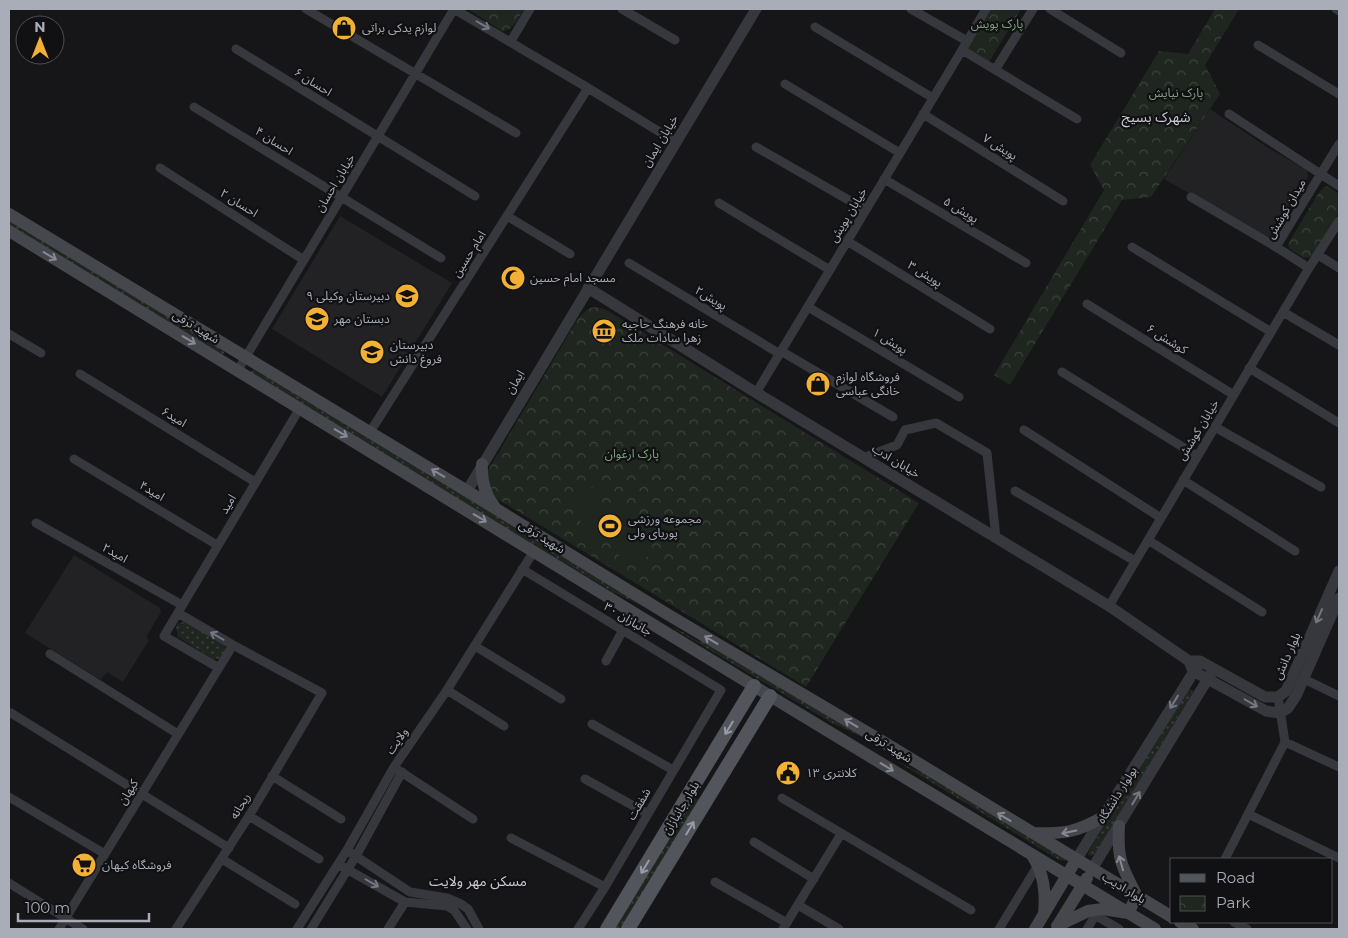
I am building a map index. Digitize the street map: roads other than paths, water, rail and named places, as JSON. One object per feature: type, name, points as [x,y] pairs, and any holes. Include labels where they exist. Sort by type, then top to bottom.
[{"type":"main road","name":"شهید ترقی","points":[[9,214],[1076,860]]},
{"type":"main road","name":"شهید ترقی","points":[[9,231],[534,551],[1035,860],[1067,877]]},
{"type":"main road","points":[[482,464],[481,473],[485,492],[498,510]]},
{"type":"main road","points":[[659,628],[667,614]]},
{"type":"main road","name":"بلوار جانبازان","points":[[608,929],[754,686]]},
{"type":"main road","name":"بلوار جانبازان","points":[[628,929],[770,696]]},
{"type":"main road","points":[[870,757],[880,740]]},
{"type":"main road","points":[[694,786],[709,796]]},
{"type":"main road","points":[[1031,833],[1054,834],[1068,832],[1084,828],[1103,817]]},
{"type":"main road","points":[[1057,928],[1103,909],[1128,912],[1137,896],[1122,868],[1119,854],[1119,826]]},
{"type":"main road","points":[[1035,860],[1044,887],[1044,914]]},
{"type":"main road","name":"بلوار ادیب","points":[[1076,860],[1170,916]]},
{"type":"main road","name":"بولوار دانشگاه","points":[[1035,929],[1076,860]]},
{"type":"main road","name":"بولوار دانشگاه","points":[[1057,928],[1092,869]]},
{"type":"main road","name":"بلوار ادیب","points":[[1067,877],[1155,929]]},
{"type":"main road","points":[[1182,923],[1193,929]]},
{"type":"street","points":[[306,9],[516,133]]},
{"type":"street","name":"خیابان احسان","points":[[238,370],[454,9],[511,41],[676,142]]},
{"type":"street","points":[[511,41],[530,9]]},
{"type":"street","points":[[622,9],[676,40]]},
{"type":"street","name":"خیابان ایمان","points":[[588,288],[756,9]]},
{"type":"street","points":[[911,9],[967,41]]},
{"type":"street","name":"خیابان پویش","points":[[756,393],[986,9]]},
{"type":"street","points":[[995,70],[1033,9]]},
{"type":"street","points":[[1050,9],[1120,53]]},
{"type":"street","points":[[815,27],[933,98]]},
{"type":"street","points":[[1258,45],[1339,94]]},
{"type":"street","name":"احسان ۶","points":[[236,48],[475,196]]},
{"type":"street","points":[[962,50],[1077,119]]},
{"type":"street","points":[[785,84],[900,154]]},
{"type":"street","name":"امام حسین","points":[[370,432],[588,88]]},
{"type":"street","name":"احسان ۴","points":[[194,107],[441,258]]},
{"type":"street","name":"پویش ۷","points":[[923,114],[1063,200]]},
{"type":"street","points":[[1228,114],[1321,174],[1339,144]]},
{"type":"street","points":[[756,147],[866,210]]},
{"type":"street","name":"احسان ۲","points":[[160,168],[304,260]]},
{"type":"street","name":"میدان کوشش","points":[[1309,268],[1276,247],[1321,174],[1339,186]]},
{"type":"street","name":"پویش ۵","points":[[884,179],[1026,264]]},
{"type":"street","points":[[1191,197],[1276,247]]},
{"type":"street","points":[[719,203],[830,270]]},
{"type":"street","points":[[508,216],[570,254]]},
{"type":"street","points":[[1309,268],[1339,221]]},
{"type":"street","name":"پویش ۳","points":[[847,241],[990,328]]},
{"type":"street","points":[[1132,247],[1271,332]]},
{"type":"street","points":[[1318,255],[1339,268]]},
{"type":"street","name":"پویش۲","points":[[629,263],[893,417]]},
{"type":"street","name":"خیابان کوشش","points":[[1109,606],[1309,268]]},
{"type":"street","name":"خیابان ادب","points":[[588,288],[756,393],[1109,606],[1194,664]]},
{"type":"street","name":"ایمان","points":[[467,491],[588,288]]},
{"type":"street","name":"کوشش ۶","points":[[1087,304],[1234,395]]},
{"type":"street","name":"پویش ۱","points":[[808,307],[959,397]]},
{"type":"street","points":[[1283,312],[1339,345]]},
{"type":"street","points":[[9,334],[41,353]]},
{"type":"street","points":[[1250,368],[1339,423]]},
{"type":"street","points":[[1062,372],[1197,456]]},
{"type":"street","name":"امید۶","points":[[80,374],[255,482]]},
{"type":"street","name":"امید","points":[[219,668],[164,636],[300,408]]},
{"type":"street","points":[[863,458],[897,445],[905,430],[936,423],[987,453],[996,538]]},
{"type":"street","points":[[1215,427],[1321,487]]},
{"type":"street","points":[[1024,430],[1161,518]]},
{"type":"street","name":"امید۴","points":[[74,459],[218,545]]},
{"type":"street","points":[[1183,480],[1295,551]]},
{"type":"street","points":[[1015,491],[1135,561]]},
{"type":"street","name":"امید۲","points":[[36,523],[180,609]]},
{"type":"street","points":[[1148,540],[1262,612]]},
{"type":"street","name":"ولایت","points":[[297,929],[347,850],[394,767],[447,690],[534,551]]},
{"type":"street","name":"جانبازان ۳۰","points":[[522,569],[721,690]]},
{"type":"street","name":"بلوار دانش","points":[[1211,674],[1266,697],[1278,697],[1286,691],[1339,571]]},
{"type":"street","name":"بلوار دانش","points":[[1194,664],[1266,711],[1280,713],[1288,708],[1296,696],[1339,598]]},
{"type":"street","points":[[180,609],[232,645],[219,668]]},
{"type":"street","points":[[606,661],[623,630]]},
{"type":"street","name":"ریحانه","points":[[176,929],[249,816],[322,693],[232,645]]},
{"type":"street","points":[[475,646],[561,699]]},
{"type":"street","points":[[50,654],[178,734]]},
{"type":"street","name":"بولوار دانشگاه","points":[[1076,860],[1194,664]]},
{"type":"street","name":"کیهان","points":[[59,929],[219,668]]},
{"type":"street","name":"بولوار دانشگاه","points":[[1092,869],[1211,674]]},
{"type":"street","points":[[1304,678],[1339,696]]},
{"type":"street","points":[[447,690],[504,726]]},
{"type":"street","name":"شفقت","points":[[578,929],[605,887],[721,690]]},
{"type":"street","points":[[1226,858],[1285,742],[1278,697]]},
{"type":"street","points":[[11,713],[229,848]]},
{"type":"street","points":[[592,724],[674,770]]},
{"type":"street","points":[[1285,742],[1339,767]]},
{"type":"street","points":[[394,767],[473,819]]},
{"type":"street","points":[[311,929],[348,870],[402,772]]},
{"type":"street","points":[[272,776],[341,819]]},
{"type":"street","points":[[585,779],[648,814]]},
{"type":"street","points":[[9,797],[105,854]]},
{"type":"street","points":[[782,798],[971,910]]},
{"type":"street","points":[[1248,814],[1339,858]]},
{"type":"street","points":[[249,816],[319,859]]},
{"type":"street","points":[[715,882],[785,926],[841,834]]},
{"type":"street","points":[[511,838],[605,887]]},
{"type":"street","points":[[754,842],[814,879]]},
{"type":"street","points":[[347,850],[410,892],[447,898],[461,904],[468,909],[479,929]]},
{"type":"street","points":[[222,859],[296,904]]},
{"type":"street","points":[[999,929],[1035,860]]},
{"type":"street","points":[[338,864],[405,902],[447,906],[454,910],[467,929]]},
{"type":"street","points":[[9,883],[84,929]]},
{"type":"street","points":[[388,929],[405,902]]},
{"type":"street","points":[[798,905],[839,929]]},
{"type":"street","points":[[1087,929],[1092,913],[1118,929]]},
{"type":"street","points":[[1236,923],[1247,929]]},
{"type":"place","name":"لوازم یدکی براتی","points":[[344,28]]},
{"type":"place","name":"مسجد امام حسین","points":[[513,278]]},
{"type":"place","name":"دبیرستان وکیلی ۹","points":[[407,296]]},
{"type":"place","name":"دبستان مهر","points":[[317,319]]},
{"type":"place","name":"خانه فرهنگ حاجیه زهرا سادات ملک","points":[[604,331]]},
{"type":"place","name":"دبیرستان فروغ دانش","points":[[372,352]]},
{"type":"place","name":"فروشگاه لوازم خانگی عباسی","points":[[818,384]]},
{"type":"place","name":"مجموعه ورزشی پوریای ولی","points":[[610,526]]},
{"type":"place","name":"کلانتری ۱۳","points":[[788,773]]},
{"type":"place","name":"فروشگاه کیهان","points":[[84,865]]},
{"type":"district","name":"شهرک بسیج","points":[[1156,117]]},
{"type":"district","name":"مسکن مهر ولایت","points":[[478,881]]},
{"type":"park label","name":"پارک پویش","points":[[997,24]]},
{"type":"park label","name":"پارک نیایش","points":[[1176,93]]},
{"type":"park label","name":"پارک ارغوان","points":[[632,454]]}]
